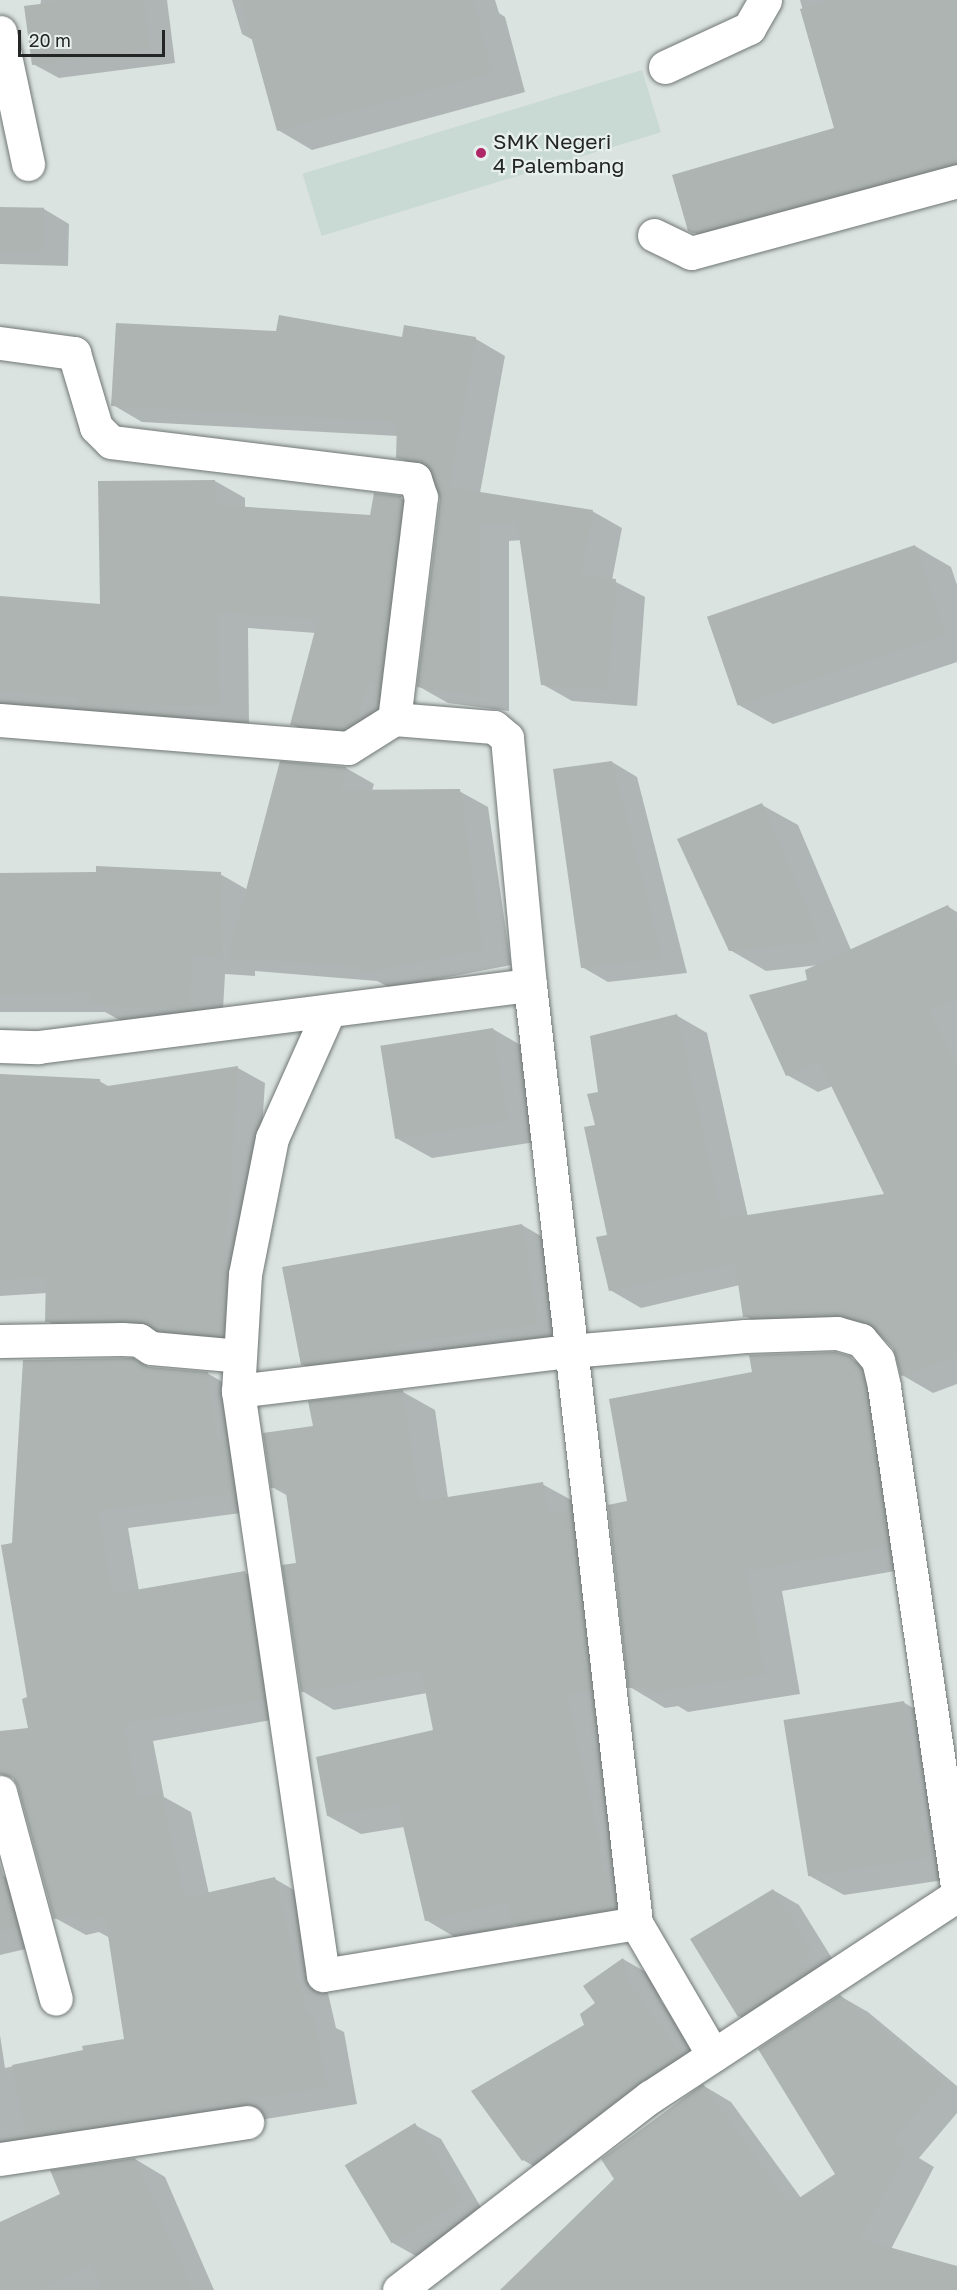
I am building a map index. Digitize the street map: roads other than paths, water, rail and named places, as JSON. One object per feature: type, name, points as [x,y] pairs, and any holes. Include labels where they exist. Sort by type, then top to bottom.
[{"type":"street","points":[[665,67],[749,28],[765,0]]},
{"type":"street","points":[[0,32],[28,164]]},
{"type":"street","points":[[654,235],[691,253],[957,181]]},
{"type":"street","points":[[0,343],[74,353],[96,427],[111,442],[415,479],[421,497],[394,719]]},
{"type":"street","points":[[0,720],[348,748],[363,743],[394,719],[494,727],[507,738],[530,985],[636,1923],[713,2055]]},
{"type":"street","points":[[0,1046],[38,1047],[328,1013],[530,985]]},
{"type":"street","points":[[328,1013],[272,1138],[245,1274],[238,1391],[323,1975],[636,1923]]},
{"type":"street","points":[[238,1391],[570,1351],[745,1336],[837,1333],[861,1340],[878,1360],[957,1886]]},
{"type":"street","points":[[0,1341],[130,1339],[151,1348],[240,1356]]},
{"type":"street","points":[[0,1792],[56,2000]]},
{"type":"street","points":[[399,2290],[650,2097],[957,1895]]},
{"type":"street","points":[[0,2159],[247,2122]]},
{"type":"place","name":"SMK Negeri 4 Palembang","points":[[481,153]]}]
